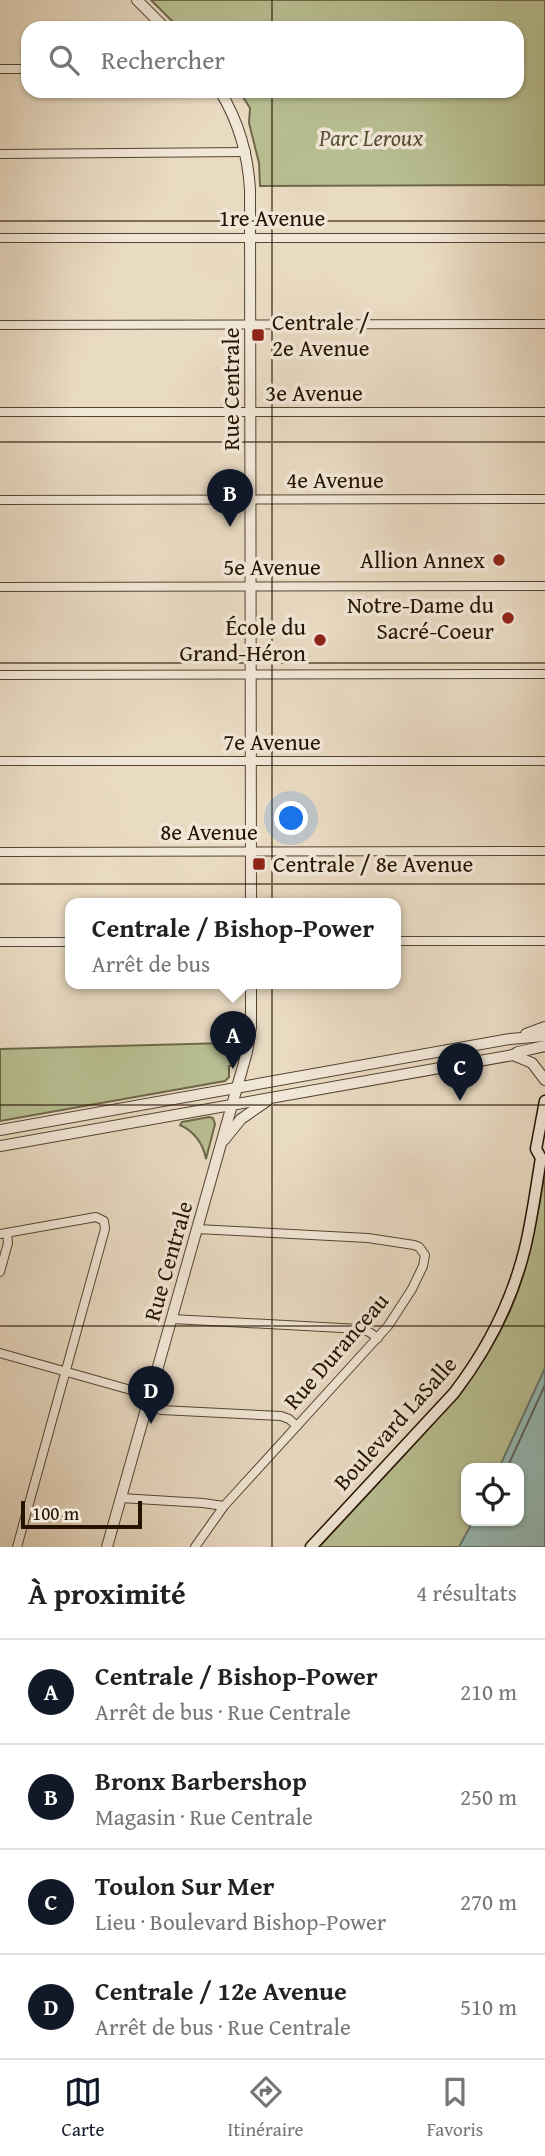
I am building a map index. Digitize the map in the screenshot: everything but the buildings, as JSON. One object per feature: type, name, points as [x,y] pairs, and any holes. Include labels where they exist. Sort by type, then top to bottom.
[{"type":"main road","name":"Boulevard LaSalle","points":[[311,1547],[443,1406],[464,1380],[501,1318],[522,1260],[543,1155],[536,1149],[545,1101]]},
{"type":"street","points":[[137,0],[158,21]]},
{"type":"street","points":[[0,69],[21,69]]},
{"type":"street","name":"Rue Centrale","points":[[224,98],[246,152],[250,190],[251,898]]},
{"type":"street","points":[[0,154],[246,152]]},
{"type":"street","name":"1re Avenue","points":[[0,237],[545,237]]},
{"type":"street","points":[[0,325],[545,324]]},
{"type":"street","name":"3e Avenue","points":[[0,412],[545,412]]},
{"type":"street","name":"4e Avenue","points":[[0,500],[545,499]]},
{"type":"street","name":"5e Avenue","points":[[0,587],[545,586]]},
{"type":"street","points":[[0,675],[545,674]]},
{"type":"street","name":"7e Avenue","points":[[0,761],[545,761]]},
{"type":"street","name":"8e Avenue","points":[[0,852],[545,850]]},
{"type":"street","points":[[401,941],[545,940]]},
{"type":"street","points":[[0,942],[65,942]]},
{"type":"street","name":"Rue Centrale","points":[[107,1547],[247,1052],[251,1027],[251,989]]},
{"type":"street","points":[[512,1039],[545,1027]]},
{"type":"street","points":[[0,1130],[512,1039],[545,1036]]},
{"type":"street","points":[[0,1146],[513,1055],[545,1046]]},
{"type":"street","points":[[513,1055],[532,1063],[545,1080]]},
{"type":"street","points":[[220,1147],[230,1131],[246,1115],[279,1096]]},
{"type":"street","points":[[0,1272],[8,1243],[4,1233],[92,1218],[104,1221],[105,1233],[17,1547]]},
{"type":"street","name":"Rue Duranceau","points":[[195,1547],[224,1506],[378,1338],[399,1311],[425,1260],[419,1247],[368,1238],[197,1229]]},
{"type":"street","points":[[172,1319],[360,1329],[378,1338]]},
{"type":"street","points":[[0,1353],[138,1392],[161,1409],[284,1416],[298,1426]]},
{"type":"street","points":[[121,1498],[224,1506]]},
{"type":"green space","name":"Parc Leroux","points":[[151,0],[545,0],[545,185],[260,186],[259,163],[249,123],[250,108],[244,98],[524,98],[524,21],[172,21]]},
{"type":"green space","points":[[227,1043],[236,1046],[229,1066],[229,1077],[225,1081],[0,1121],[0,1049]]},
{"type":"green space","points":[[213,1118],[215,1124],[206,1159],[198,1139],[180,1125],[182,1122]]},
{"type":"green space","points":[[545,1172],[545,1547],[319,1547],[437,1419],[479,1366],[512,1306],[532,1240]]},
{"type":"water","points":[[545,1368],[545,1547],[459,1547],[470,1526],[524,1526],[524,1463],[501,1463]]},
{"type":"place","name":"Centrale / 2e Avenue","points":[[258,335]]},
{"type":"place","name":"Bronx Barbershop","points":[[230,527]]},
{"type":"place","name":"Allion Annex","points":[[499,560]]},
{"type":"place","name":"Notre-Dame du Sacré-Coeur","points":[[508,618]]},
{"type":"place","name":"École du Grand-Héron","points":[[320,640]]},
{"type":"place","name":"Centrale / 8e Avenue","points":[[259,864]]},
{"type":"place","name":"Centrale / Bishop-Power","points":[[233,1069]]},
{"type":"place","name":"Toulon Sur Mer","points":[[460,1101]]},
{"type":"place","name":"Centrale / 12e Avenue","points":[[151,1424]]}]
